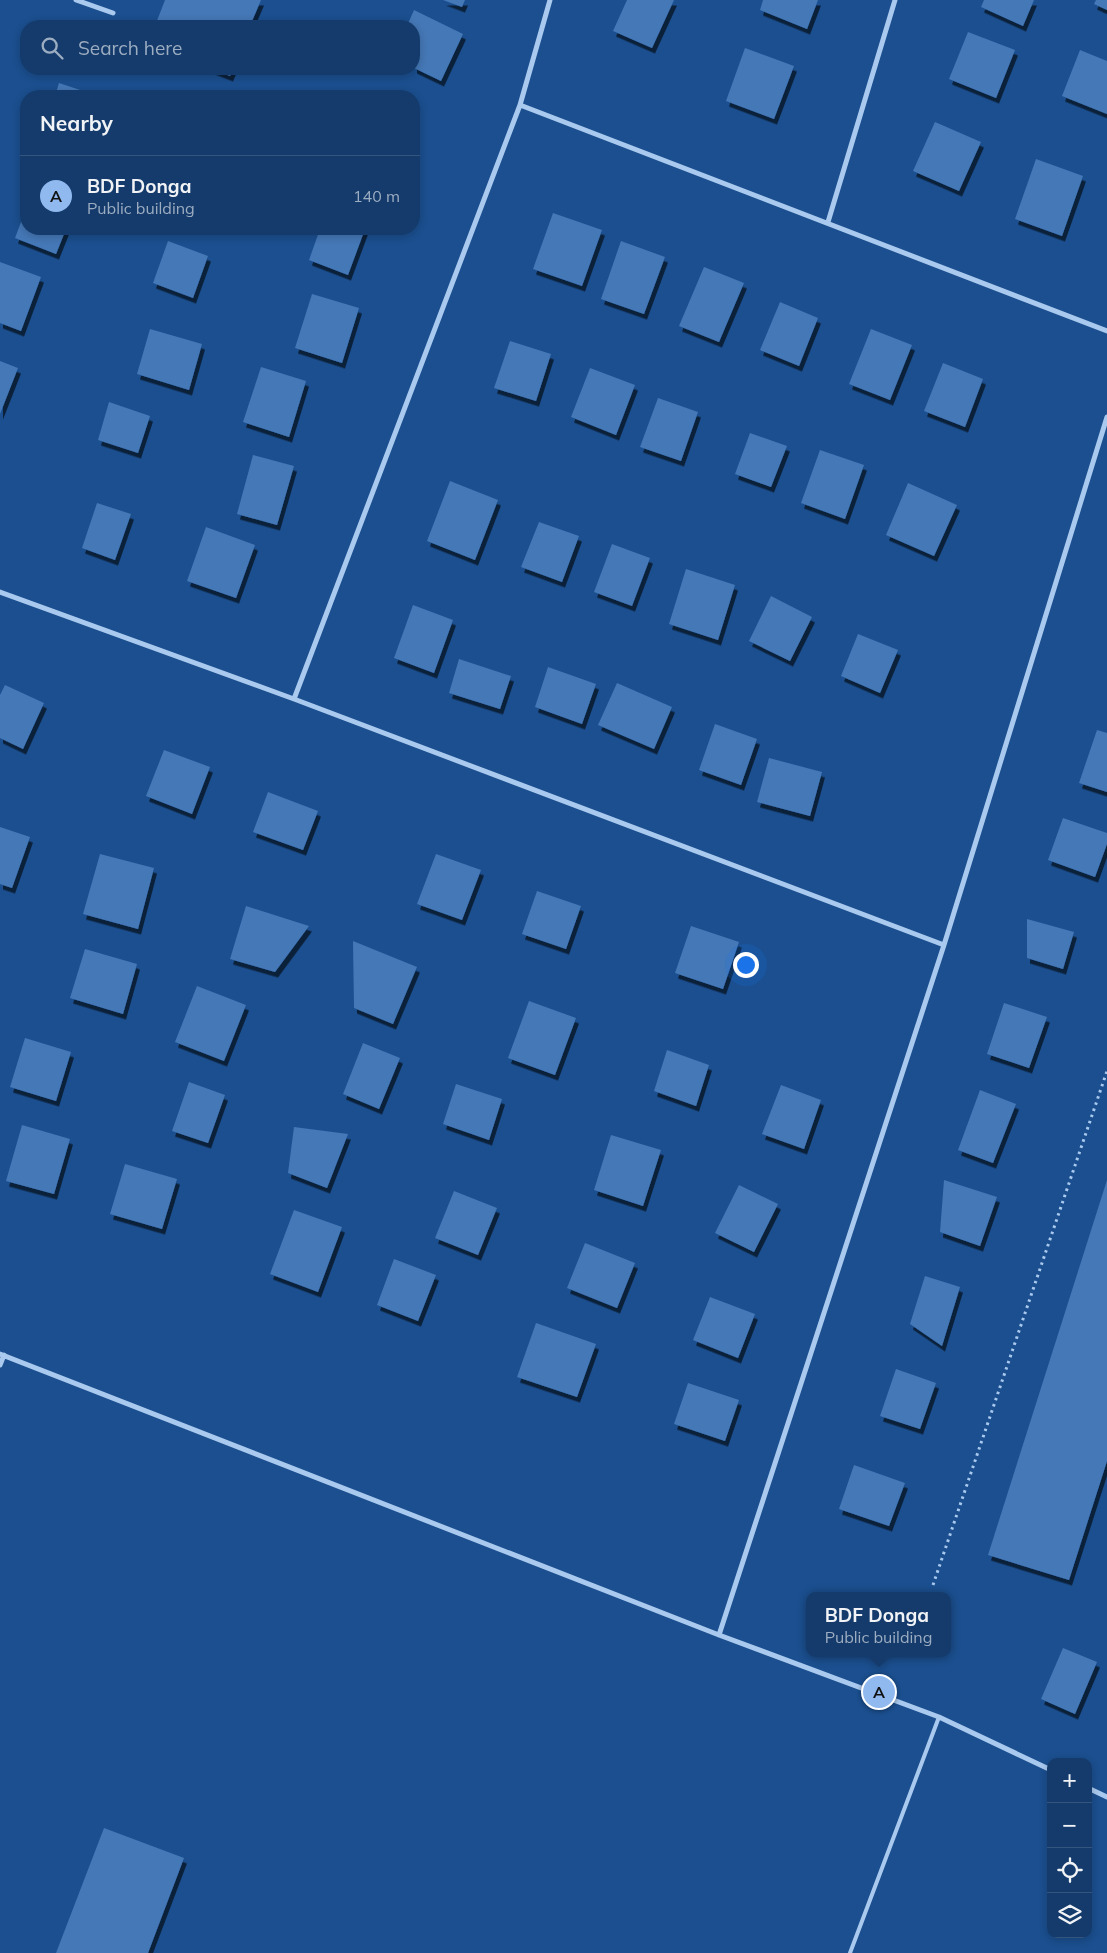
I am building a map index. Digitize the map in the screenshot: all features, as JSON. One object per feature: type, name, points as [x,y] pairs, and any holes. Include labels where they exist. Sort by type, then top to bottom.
[{"type":"street","points":[[76,0],[112,13]]},
{"type":"street","points":[[294,699],[520,105],[550,0]]},
{"type":"street","points":[[828,222],[895,0]]},
{"type":"street","points":[[520,105],[1107,331]]},
{"type":"street","points":[[719,1635],[944,945],[1107,417]]},
{"type":"street","points":[[0,592],[294,699],[944,945]]},
{"type":"street","points":[[0,1365],[2,1355],[719,1635],[938,1717],[1047,1768]]},
{"type":"street","points":[[1092,1790],[1107,1796]]},
{"type":"lane","points":[[850,1953],[938,1717]]},
{"type":"path","points":[[933,1585],[1107,1071]]},
{"type":"building","points":[[165,0],[261,0],[253,20],[157,20]]},
{"type":"building","points":[[443,0],[465,0],[462,7]]},
{"type":"building","points":[[627,0],[674,0],[652,48],[613,31]]},
{"type":"building","points":[[763,0],[818,0],[807,29],[760,10]]},
{"type":"building","points":[[984,0],[1034,0],[1023,26],[981,7]]},
{"type":"building","points":[[1096,0],[1107,0],[1107,10],[1094,4]]},
{"type":"building","points":[[414,10],[463,34],[441,81],[420,71],[420,20],[410,20]]},
{"type":"building","points":[[968,32],[1015,50],[996,98],[949,79]]},
{"type":"building","points":[[745,48],[794,66],[774,119],[726,101]]},
{"type":"building","points":[[1080,50],[1107,61],[1107,114],[1062,96]]},
{"type":"building","points":[[59,83],[80,90],[57,90]]},
{"type":"building","points":[[935,122],[981,142],[959,191],[913,171]]},
{"type":"building","points":[[1036,159],[1083,176],[1062,236],[1015,219]]},
{"type":"building","points":[[553,213],[602,230],[582,286],[533,269]]},
{"type":"building","points":[[20,225],[20,235],[64,235],[56,254],[15,238]]},
{"type":"building","points":[[318,235],[363,235],[348,275],[309,260]]},
{"type":"building","points":[[168,241],[208,256],[193,298],[153,283]]},
{"type":"building","points":[[621,241],[665,257],[644,314],[601,299]]},
{"type":"building","points":[[0,262],[41,277],[21,331],[0,323]]},
{"type":"building","points":[[704,267],[744,283],[719,342],[679,326]]},
{"type":"building","points":[[312,294],[359,308],[342,363],[295,348]]},
{"type":"building","points":[[780,302],[818,318],[799,366],[760,350]]},
{"type":"building","points":[[150,329],[202,344],[189,390],[137,374]]},
{"type":"building","points":[[871,329],[912,345],[890,400],[849,384]]},
{"type":"building","points":[[510,341],[551,354],[536,401],[494,388]]},
{"type":"building","points":[[0,361],[18,368],[0,414]]},
{"type":"building","points":[[943,363],[983,379],[965,427],[924,411]]},
{"type":"building","points":[[261,367],[306,381],[289,437],[243,422]]},
{"type":"building","points":[[590,368],[635,385],[616,435],[571,417]]},
{"type":"building","points":[[658,398],[698,412],[681,461],[640,447]]},
{"type":"building","points":[[109,402],[150,416],[138,453],[98,440]]},
{"type":"building","points":[[750,433],[787,446],[771,487],[735,474]]},
{"type":"building","points":[[820,450],[864,465],[845,519],[801,503]]},
{"type":"building","points":[[253,455],[294,466],[277,525],[237,514]]},
{"type":"building","points":[[450,481],[498,500],[475,560],[427,541]]},
{"type":"building","points":[[908,483],[957,505],[934,556],[886,535]]},
{"type":"building","points":[[97,503],[131,514],[115,560],[82,548]]},
{"type":"building","points":[[539,522],[579,536],[562,582],[521,567]]},
{"type":"building","points":[[206,527],[255,545],[236,598],[187,581]]},
{"type":"building","points":[[612,544],[650,558],[632,606],[594,592]]},
{"type":"building","points":[[686,569],[735,585],[718,640],[669,624]]},
{"type":"building","points":[[771,596],[812,617],[790,661],[749,641]]},
{"type":"building","points":[[413,605],[453,620],[434,673],[394,658]]},
{"type":"building","points":[[858,634],[898,650],[880,693],[841,676]]},
{"type":"building","points":[[459,659],[511,676],[500,709],[449,693]]},
{"type":"building","points":[[548,667],[596,684],[582,724],[535,707]]},
{"type":"building","points":[[617,683],[672,707],[654,749],[598,725]]},
{"type":"building","points":[[5,685],[44,703],[23,749],[0,738],[0,695]]},
{"type":"building","points":[[715,724],[757,739],[741,785],[699,770]]},
{"type":"building","points":[[1097,730],[1107,733],[1107,792],[1079,783]]},
{"type":"building","points":[[164,750],[210,767],[192,814],[146,796]]},
{"type":"building","points":[[769,758],[822,772],[810,816],[757,802]]},
{"type":"building","points":[[268,792],[318,811],[303,850],[253,832]]},
{"type":"building","points":[[1063,818],[1107,833],[1107,844],[1095,877],[1048,860]]},
{"type":"building","points":[[0,827],[30,837],[12,888],[0,884]]},
{"type":"building","points":[[100,854],[154,868],[138,929],[83,914]]},
{"type":"building","points":[[436,854],[481,870],[462,920],[417,904]]},
{"type":"building","points":[[537,891],[581,906],[566,949],[522,934]]},
{"type":"building","points":[[246,906],[309,926],[275,972],[230,959]]},
{"type":"building","points":[[1027,919],[1074,932],[1063,969],[1027,958]]},
{"type":"building","points":[[691,926],[739,942],[723,989],[675,973]]},
{"type":"building","points":[[353,941],[417,967],[393,1024],[354,1008]]},
{"type":"building","points":[[85,949],[137,964],[123,1014],[70,998]]},
{"type":"building","points":[[197,986],[246,1005],[224,1061],[175,1042]]},
{"type":"building","points":[[529,1001],[576,1018],[555,1075],[508,1058]]},
{"type":"building","points":[[1004,1003],[1047,1017],[1029,1068],[987,1054]]},
{"type":"building","points":[[25,1038],[71,1052],[56,1101],[10,1087]]},
{"type":"building","points":[[363,1043],[400,1058],[379,1109],[343,1094]]},
{"type":"building","points":[[667,1050],[709,1065],[696,1106],[654,1091]]},
{"type":"building","points":[[189,1082],[225,1095],[208,1143],[172,1131]]},
{"type":"building","points":[[456,1084],[502,1099],[489,1140],[443,1124]]},
{"type":"building","points":[[781,1085],[821,1100],[804,1149],[762,1134]]},
{"type":"building","points":[[980,1090],[1016,1104],[993,1163],[958,1150]]},
{"type":"building","points":[[22,1125],[70,1139],[54,1194],[6,1181]]},
{"type":"building","points":[[294,1127],[348,1134],[327,1188],[288,1173]]},
{"type":"building","points":[[611,1135],[661,1150],[643,1206],[594,1190]]},
{"type":"building","points":[[125,1164],[177,1179],[162,1229],[110,1214]]},
{"type":"building","points":[[944,1180],[997,1197],[980,1246],[940,1232]]},
{"type":"building","points":[[1107,1180],[1107,1461],[1069,1580],[988,1555]]},
{"type":"building","points":[[739,1185],[778,1204],[754,1252],[715,1233]]},
{"type":"building","points":[[454,1191],[497,1208],[478,1255],[435,1238]]},
{"type":"building","points":[[294,1210],[342,1227],[318,1292],[270,1274]]},
{"type":"building","points":[[585,1243],[635,1263],[617,1308],[567,1288]]},
{"type":"building","points":[[394,1259],[436,1275],[418,1321],[377,1305]]},
{"type":"building","points":[[925,1276],[960,1287],[942,1346],[910,1324]]},
{"type":"building","points":[[710,1297],[755,1314],[738,1358],[693,1340]]},
{"type":"building","points":[[536,1323],[596,1344],[577,1397],[517,1377]]},
{"type":"building","points":[[896,1369],[936,1383],[920,1429],[880,1416]]},
{"type":"building","points":[[688,1383],[739,1400],[725,1441],[674,1424]]},
{"type":"building","points":[[854,1465],[905,1483],[889,1526],[839,1509]]},
{"type":"building","points":[[1063,1648],[1097,1662],[1075,1714],[1041,1699]]},
{"type":"building","points":[[104,1828],[184,1858],[148,1953],[56,1953]]},
{"type":"place","name":"BDF Donga","points":[[879,1692]]}]
